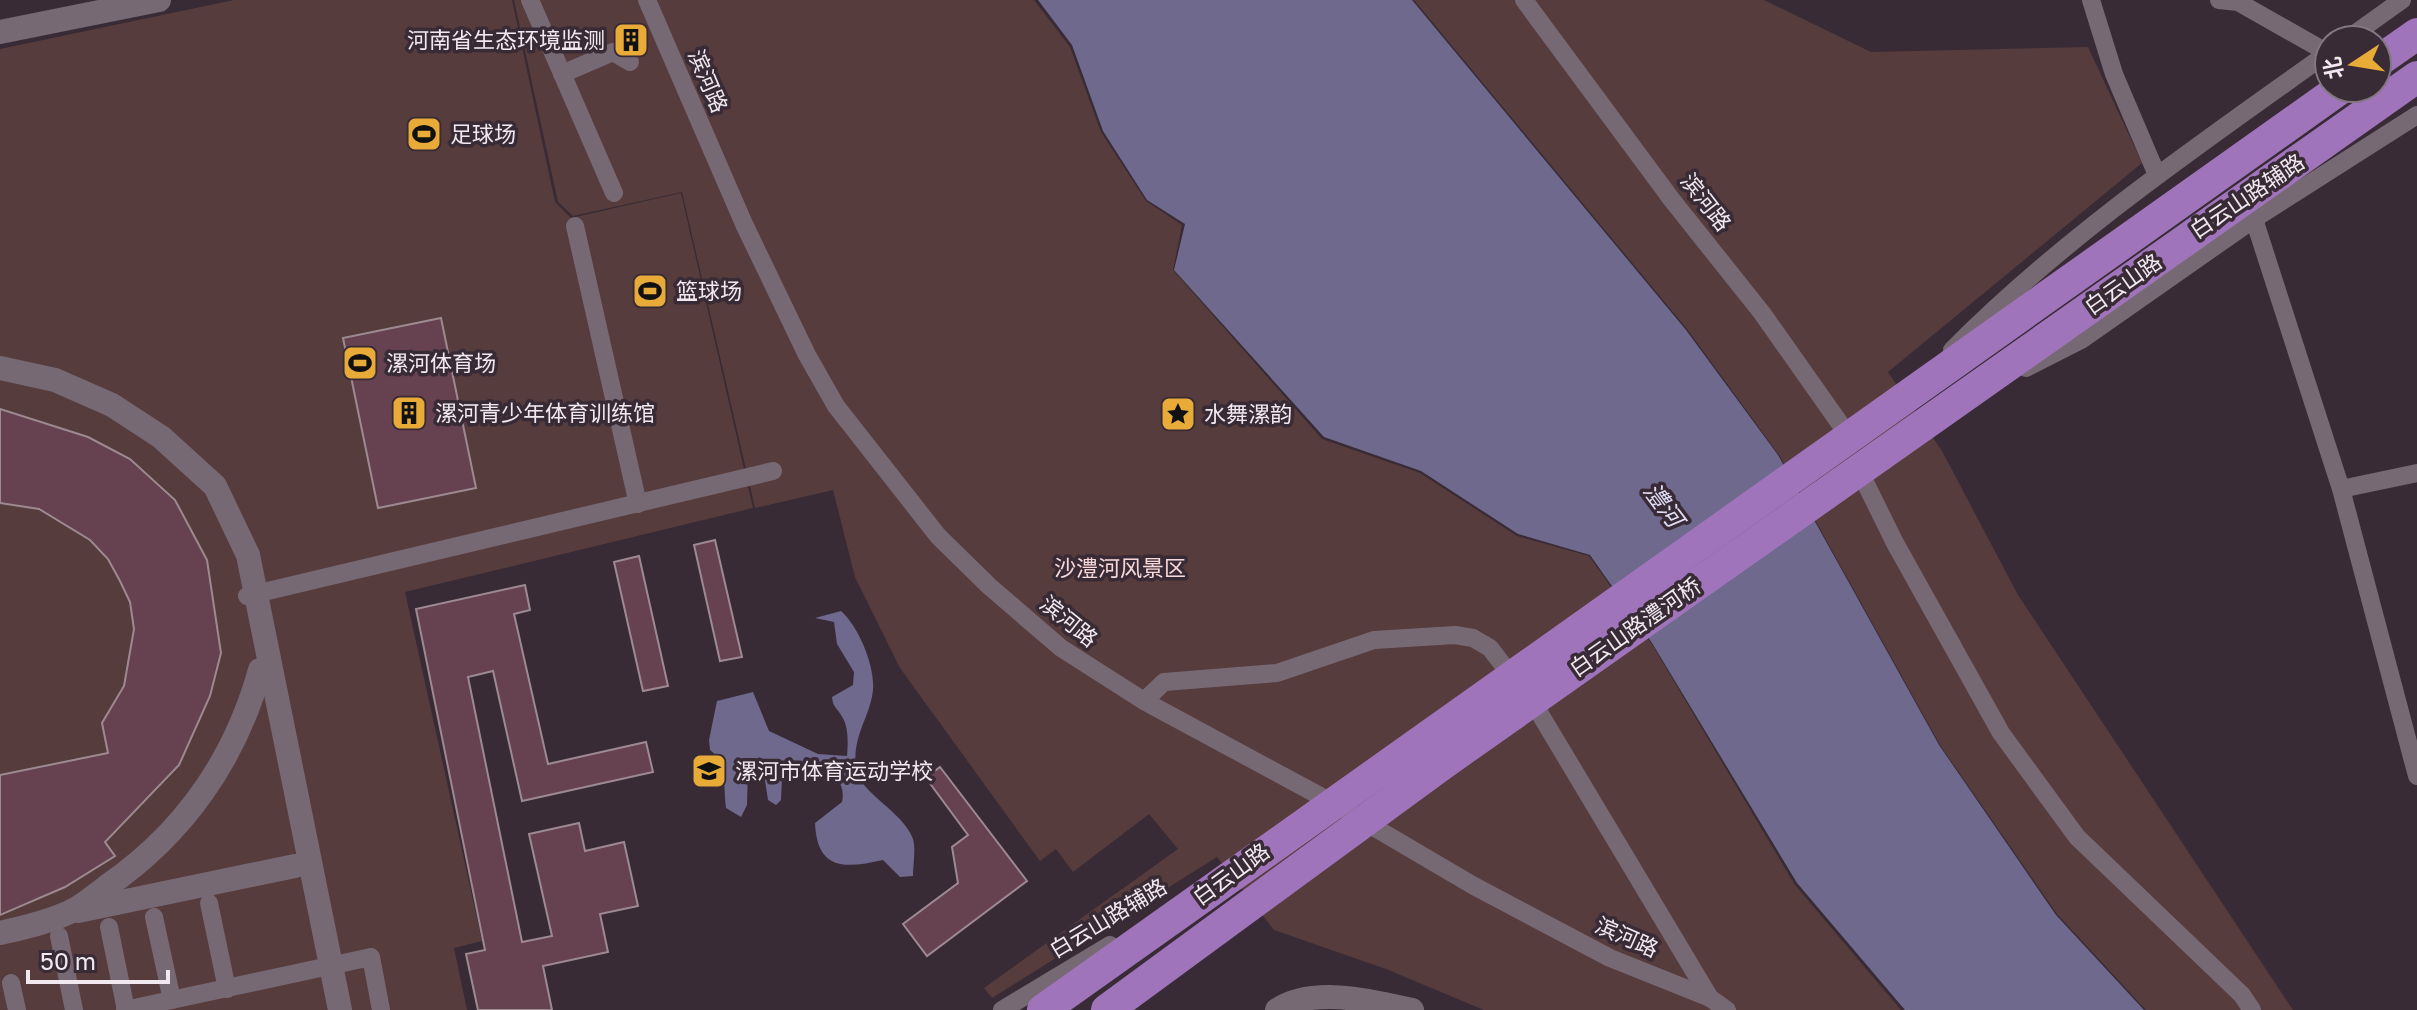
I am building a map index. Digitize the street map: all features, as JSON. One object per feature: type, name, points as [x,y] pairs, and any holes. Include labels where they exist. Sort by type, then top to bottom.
[{"type":"highway","points":[[2393,51],[2417,34]]},
{"type":"highway","name":"白云山路","points":[[1830,490],[2417,77]]},
{"type":"highway","name":"白云山路","points":[[1807,464],[2318,104]]},
{"type":"highway","name":"白云山路澧河桥","points":[[1432,752],[1807,464]]},
{"type":"highway","name":"白云山路澧河桥","points":[[1432,752],[1830,490]]},
{"type":"highway","name":"白云山路","points":[[1043,1010],[1331,802],[1432,752]]},
{"type":"highway","name":"白云山路","points":[[1107,1010],[1363,820],[1432,752]]},
{"type":"street","points":[[0,32],[159,0]]},
{"type":"street","points":[[530,0],[614,193]]},
{"type":"street","name":"滨河路","points":[[647,0],[744,224],[807,355],[836,406],[938,536],[989,586],[1061,648],[1144,701],[1331,802],[1474,886],[1610,958],[1710,998],[1727,1010]]},
{"type":"street","name":"滨河路","points":[[1524,0],[1672,200],[1748,295],[1848,435]]},
{"type":"street","points":[[2091,0],[2114,74],[2157,175]]},
{"type":"street","points":[[2219,0],[2238,2],[2313,44]]},
{"type":"street","points":[[2368,24],[2402,0]]},
{"type":"street","points":[[562,74],[613,52],[630,62]]},
{"type":"street","points":[[1909,392],[1998,303],[2157,175],[2313,64]]},
{"type":"street","points":[[2266,97],[2287,126]]},
{"type":"street","name":"白云山路辅路","points":[[1938,414],[2081,340],[2254,219],[2417,115]]},
{"type":"street","points":[[2254,219],[2341,489],[2417,776]]},
{"type":"street","points":[[575,226],[638,504]]},
{"type":"street","points":[[0,368],[55,380],[112,405],[161,437],[215,486],[248,555],[260,670],[295,866],[324,968],[340,1010]]},
{"type":"street","points":[[0,382],[46,389],[101,410],[151,438],[209,492],[252,595],[324,968],[325,1010]]},
{"type":"street","points":[[1859,470],[1895,543],[2001,733],[2077,837],[2242,995],[2252,1010]]},
{"type":"street","points":[[252,595],[773,471]]},
{"type":"street","points":[[2341,489],[2417,473]]},
{"type":"street","points":[[1144,701],[1164,682],[1277,673],[1374,640],[1455,635],[1473,638],[1490,648],[1537,709],[1710,998]]},
{"type":"street","points":[[64,925],[132,869],[183,821],[227,757],[260,670]]},
{"type":"street","points":[[0,933],[64,925],[295,866]]},
{"type":"street","name":"白云山路辅路","points":[[1002,1010],[1240,868]]},
{"type":"street","points":[[1134,1010],[1269,889]]},
{"type":"street","points":[[209,903],[227,989]]},
{"type":"street","points":[[154,917],[172,1000]]},
{"type":"street","points":[[64,925],[74,1010]]},
{"type":"street","points":[[109,927],[125,1010],[371,957],[381,1010]]},
{"type":"street","points":[[11,983],[17,1010]]},
{"type":"street","points":[[1277,1010],[1287,1003],[1321,998],[1371,1000],[1412,1010]]},
{"type":"green space","name":"漯河体育场","points":[[234,0],[512,0],[555,202],[571,218],[681,193],[753,508],[405,592],[482,941],[454,948],[467,1010],[0,1010],[0,49]]},
{"type":"green space","name":"沙澧河风景区","points":[[514,0],[1034,0],[1070,47],[1101,132],[1146,201],[1182,225],[1173,270],[1322,439],[1420,473],[1517,536],[1589,556],[1653,646],[1795,885],[1901,1010],[1484,1010],[1386,969],[1274,930],[1217,857],[992,998],[984,988],[1178,849],[1149,814],[1073,872],[1056,849],[1040,861],[900,668],[855,577],[833,490],[755,508],[682,192],[573,216],[558,202]]},
{"type":"green space","points":[[1414,0],[1764,0],[1871,52],[2088,47],[2142,163],[1888,372],[1942,451],[2018,595],[2293,1010],[2146,1010],[2057,914],[1940,745],[1779,455],[1687,329]]},
{"type":"water","name":"澧河","points":[[1038,0],[1412,0],[1686,330],[1778,455],[1939,745],[2056,915],[2144,1010],[1905,1010],[1797,883],[1652,643],[1590,555],[1518,534],[1421,471],[1324,437],[1174,270],[1185,224],[1147,200],[1103,131],[1072,45]]},
{"type":"water","points":[[841,611],[860,637],[873,680],[871,700],[855,756],[856,768],[865,786],[908,829],[914,843],[913,876],[900,877],[883,860],[846,865],[836,863],[821,851],[815,823],[842,802],[843,797],[840,784],[830,769],[805,769],[782,778],[781,800],[776,805],[768,800],[764,774],[756,767],[748,769],[747,805],[741,817],[726,808],[722,769],[710,750],[709,740],[717,701],[753,692],[769,731],[818,754],[847,756],[845,724],[832,697],[853,685],[854,672],[837,644],[834,622],[815,618]]},
{"type":"building","name":"漯河青少年体育训练馆","points":[[441,318],[476,488],[378,508],[343,338]]},
{"type":"building","points":[[0,409],[88,437],[130,459],[175,500],[207,560],[221,653],[210,696],[179,765],[105,842],[115,856],[65,887],[0,915],[0,775],[108,753],[102,723],[124,686],[134,629],[130,602],[120,581],[108,559],[90,540],[39,509],[0,503]]},
{"type":"building","points":[[715,540],[742,657],[720,661],[694,545]]},
{"type":"building","points":[[639,556],[668,686],[643,691],[614,562]]},
{"type":"building","points":[[525,585],[530,610],[514,614],[548,764],[646,742],[653,772],[522,801],[493,671],[468,677],[522,942],[552,936],[529,834],[579,823],[585,851],[624,842],[638,906],[600,914],[608,952],[543,966],[552,1010],[478,1010],[466,954],[485,950],[416,609]]},
{"type":"building","points":[[940,767],[1027,881],[927,956],[903,924],[958,883],[952,847],[968,835],[926,778]]},
{"type":"place","name":"河南省生态环境监测","points":[[631,40]]},
{"type":"place","name":"足球场","points":[[424,134]]},
{"type":"place","name":"篮球场","points":[[650,291]]},
{"type":"place","name":"漯河体育场","points":[[360,363]]},
{"type":"place","name":"漯河青少年体育训练馆","points":[[409,413]]},
{"type":"place","name":"水舞漯韵","points":[[1178,414]]},
{"type":"place","name":"漯河市体育运动学校","points":[[709,771]]}]
